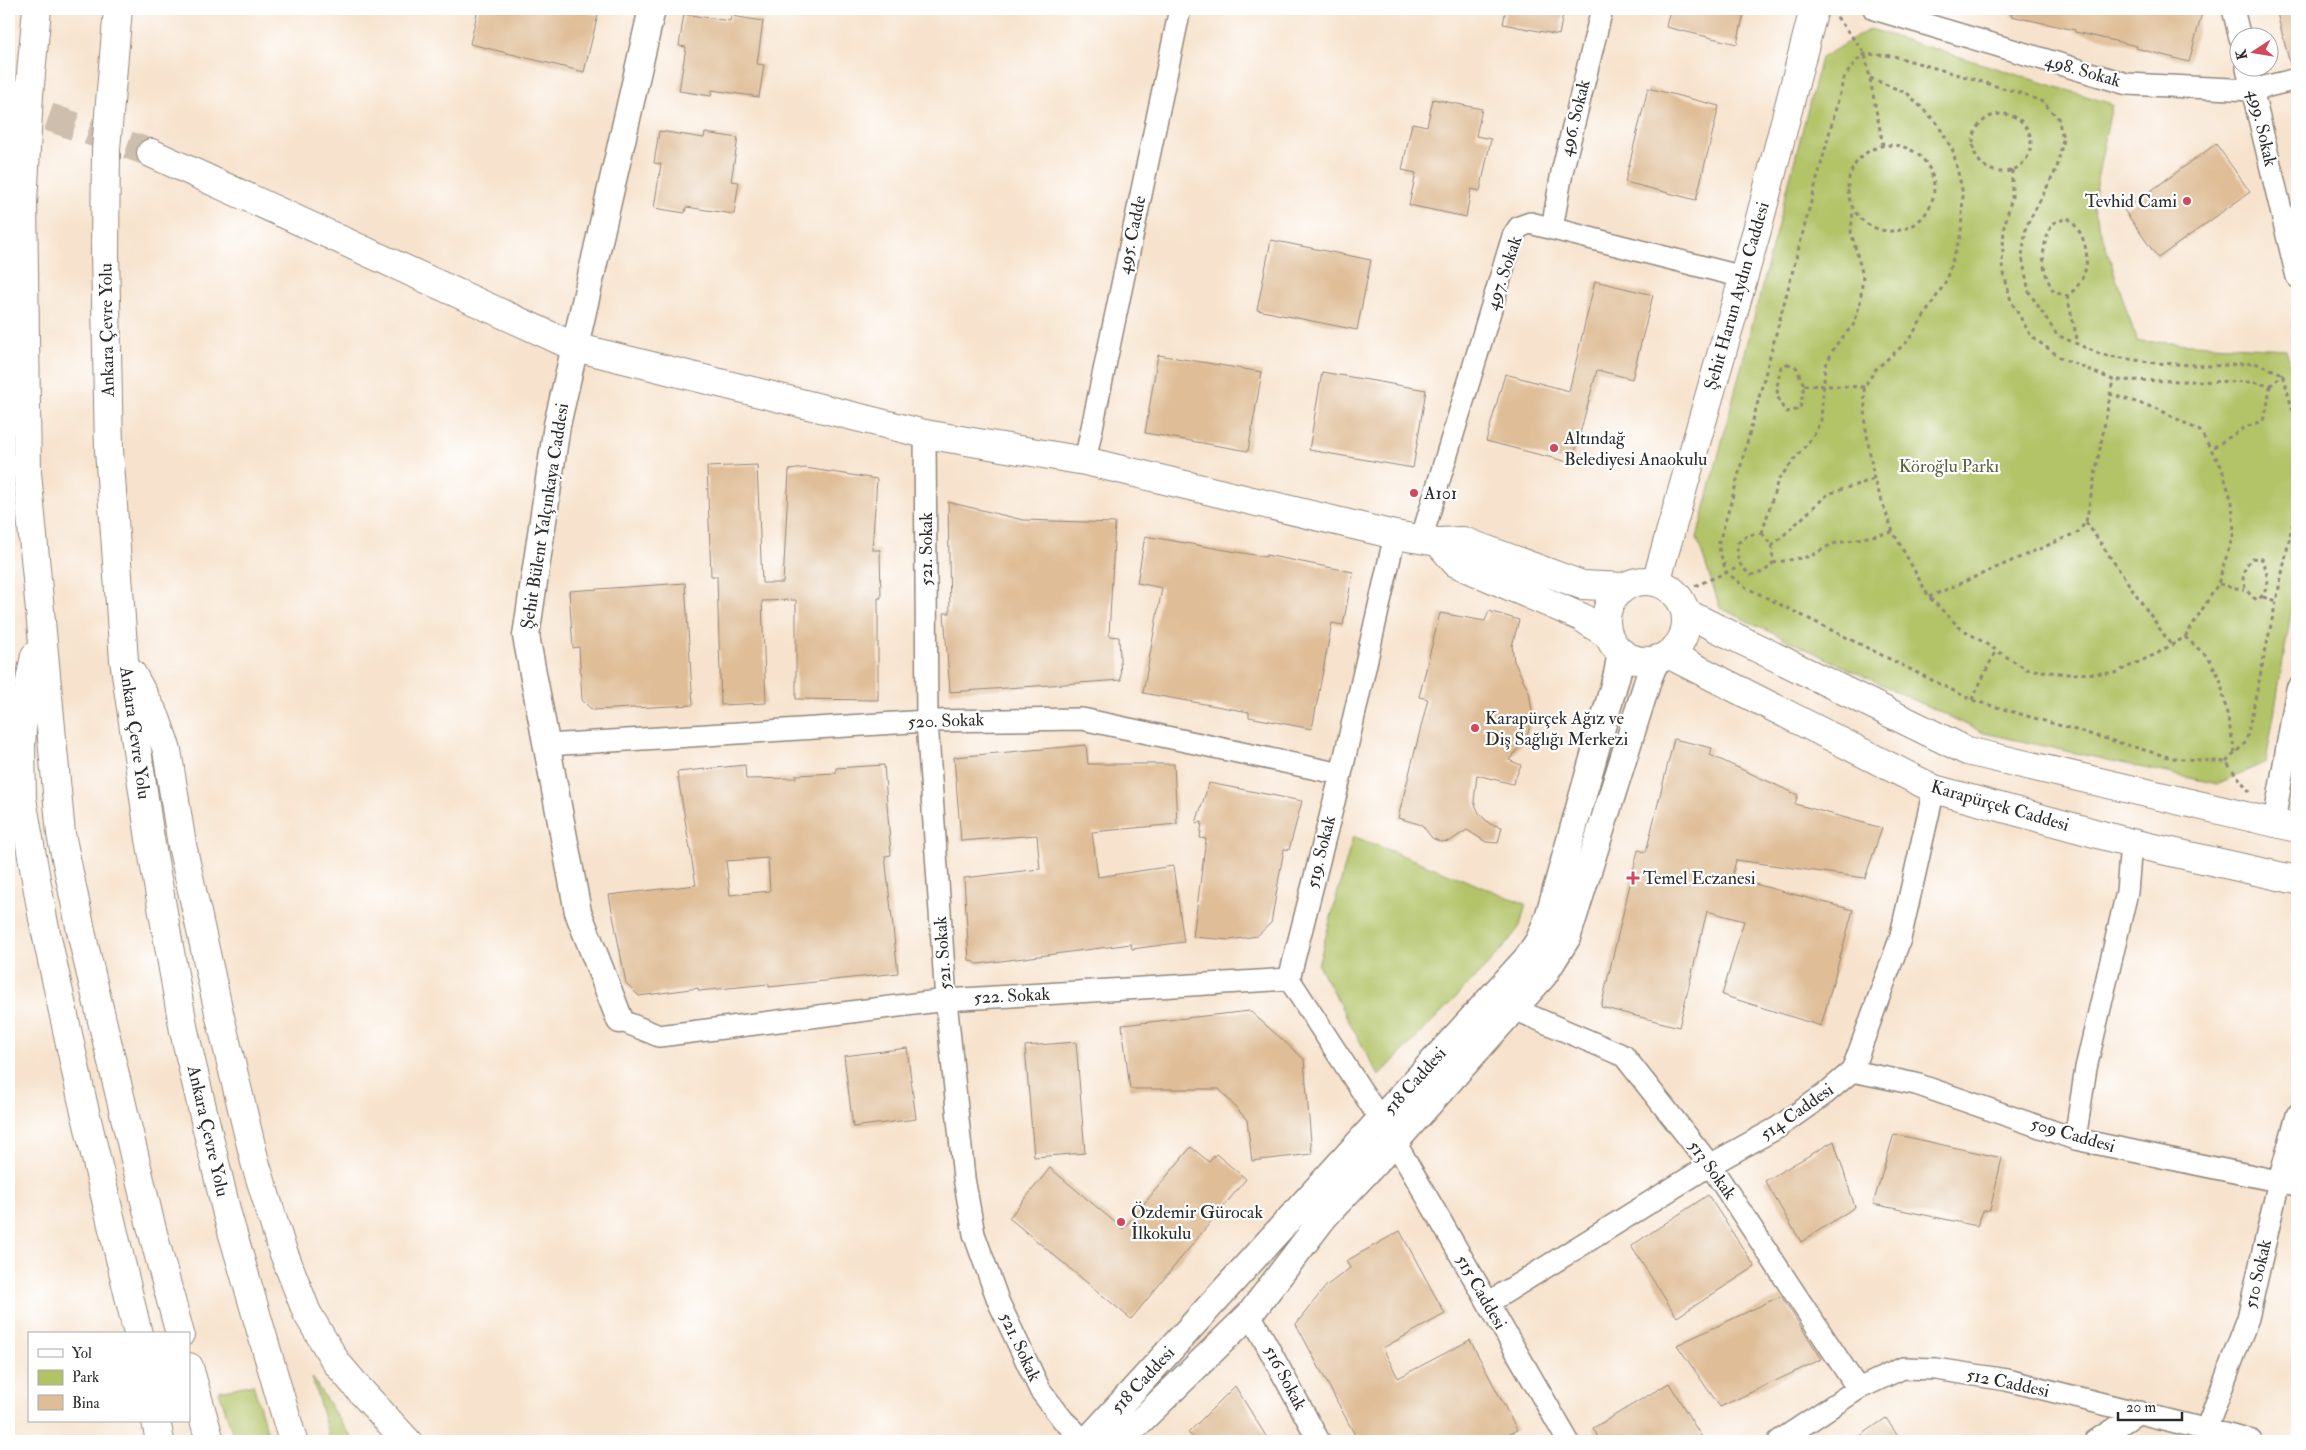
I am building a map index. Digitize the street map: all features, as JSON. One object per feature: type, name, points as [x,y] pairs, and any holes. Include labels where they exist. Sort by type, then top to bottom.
[{"type":"main road","points":[[37,9],[29,95],[23,203],[28,473],[61,834],[84,945],[151,1226],[179,1332]]},
{"type":"main road","name":"Ankara Çevre Yolu","points":[[118,9],[106,149],[105,252],[109,450],[124,660],[150,840],[184,1031],[227,1214],[293,1441]]},
{"type":"main road","name":"Şehit Harun Aydın Caddesi","points":[[1656,582],[1743,277],[1826,13]]},
{"type":"main road","points":[[151,153],[574,347],[925,434],[1085,461],[1418,539],[1463,541],[1582,585],[1622,588]]},
{"type":"main road","points":[[1418,539],[1456,563],[1581,618],[1615,644],[1637,660],[1662,657],[1682,639],[1686,627],[1686,613],[1681,601],[1673,590],[1656,582],[1635,582],[1622,588],[1613,597],[1607,609],[1605,623],[1615,644]]},
{"type":"main road","points":[[1686,613],[1967,751],[2285,825]]},
{"type":"main road","points":[[41,627],[23,716],[21,745],[22,799],[43,919],[82,1099],[138,1332]]},
{"type":"main road","name":"Karapürçek Caddesi","points":[[1662,657],[1934,789],[2131,843],[2297,880]]},
{"type":"main road","points":[[124,660],[156,718],[167,750],[182,845],[220,1017],[255,1162],[281,1246],[307,1313],[336,1362],[407,1441]]},
{"type":"main road","points":[[190,1371],[210,1441]]},
{"type":"main road","points":[[156,1422],[160,1441]]},
{"type":"street","name":"Şehit Bülent Yalçınkaya Caddesi","points":[[620,1020],[578,912],[526,636],[557,426],[652,9]]},
{"type":"street","name":"495. Cadde","points":[[1085,461],[1180,9]]},
{"type":"street","name":"496. Sokak","points":[[1552,229],[1562,172],[1602,9]]},
{"type":"street","name":"498. Sokak","points":[[1874,9],[2127,84],[2252,90],[2297,79]]},
{"type":"street","points":[[2233,9],[2238,28]]},
{"type":"street","name":"499. Sokak","points":[[2249,78],[2297,277]]},
{"type":"street","name":"497. Sokak","points":[[1418,539],[1513,236],[1519,227],[1530,223],[1743,277]]},
{"type":"street","name":"521. Sokak","points":[[925,434],[927,721],[946,1000],[964,1178],[974,1234],[984,1266],[1002,1311],[1040,1390],[1063,1420],[1086,1441]]},
{"type":"street","name":"519. Sokak","points":[[1289,979],[1341,774],[1418,539]]},
{"type":"street","name":"518 Caddesi","points":[[1086,1441],[1528,957],[1539,940],[1548,918],[1618,674],[1615,644]]},
{"type":"street","name":"518 Caddesi","points":[[1120,1441],[1250,1314],[1325,1216],[1544,975],[1567,938],[1646,686],[1662,657]]},
{"type":"street","points":[[2285,825],[2297,689]]},
{"type":"street","name":"520. Sokak","points":[[546,745],[927,721],[1082,719],[1341,774]]},
{"type":"street","name":"514 Caddesi","points":[[1488,1302],[1710,1165],[1777,1128],[1825,1094],[1852,1071],[1900,939],[1934,789]]},
{"type":"street","points":[[2075,1139],[2086,1068],[2127,892],[2131,843]]},
{"type":"street","points":[[1289,979],[1394,1142]]},
{"type":"street","name":"522. Sokak","points":[[620,1020],[659,1036],[946,1000],[1289,979]]},
{"type":"street","name":"513 Sokak","points":[[1514,1009],[1624,1056],[1710,1165],[1858,1389]]},
{"type":"street","name":"509 Caddesi","points":[[1852,1071],[1916,1084],[2075,1139],[2288,1183]]},
{"type":"street","name":"510 Sokak","points":[[2206,1430],[2248,1318],[2288,1183],[2297,1115]]},
{"type":"street","name":"515 Caddesi","points":[[1394,1142],[1568,1441]]},
{"type":"street","name":"516 Sokak","points":[[1250,1314],[1319,1441]]},
{"type":"street","name":"512 Caddesi","points":[[1779,1441],[1858,1389],[1903,1368],[1936,1369],[2007,1380],[2252,1441]]},
{"type":"street","points":[[2094,1441],[2139,1412]]},
{"type":"path","points":[[1826,13],[1865,54],[1884,145]]},
{"type":"path","points":[[2283,374],[2256,363],[2212,366],[2102,355],[2057,334],[2029,292],[2022,257],[2026,227],[2057,168],[2063,139],[2058,118],[2043,102],[2023,94],[1894,56],[1865,54],[1855,62],[1844,78],[1732,500],[1718,545],[1726,572],[1745,587],[1972,700],[2172,758],[2226,762],[2246,742],[2297,503]]},
{"type":"path","points":[[1870,78],[1906,93],[1937,123],[1953,151],[1964,194],[1961,234],[1945,283],[1908,341],[1876,369],[1864,387],[1866,429],[1874,479],[1893,532],[1929,597],[1959,628],[2026,670],[2067,674],[2115,673],[2185,637],[2218,584],[2234,532],[2232,502],[2221,466],[2200,431],[2158,409],[2110,394]]},
{"type":"path","points":[[2000,114],[2017,118],[2029,132],[2030,151],[2026,159],[2012,170],[1992,171],[1976,158],[1973,148],[1976,128],[1990,116],[2000,114]]},
{"type":"path","points":[[1884,145],[1905,147],[1923,158],[1931,171],[1935,185],[1934,200],[1927,213],[1917,223],[1904,230],[1890,232],[1876,229],[1863,221],[1854,210],[1848,197],[1848,183],[1852,170],[1860,158],[1870,149],[1884,145]]},
{"type":"path","points":[[2012,170],[2012,197],[2004,227],[2002,266],[2011,301],[2031,336],[2061,358],[2113,380],[2252,382],[2270,386]]},
{"type":"path","points":[[1762,533],[1778,480],[1814,435],[1821,420],[1825,368],[1835,346],[1854,324],[1860,303],[1863,276],[1851,232],[1854,210]]},
{"type":"path","points":[[2068,218],[2078,227],[2086,242],[2086,251],[2085,270],[2079,288],[2067,296],[2054,292],[2046,280],[2043,261],[2044,239],[2053,223],[2068,218]]},
{"type":"path","points":[[2067,296],[2078,344]]},
{"type":"path","points":[[1787,364],[1796,367],[1804,385],[1800,409],[1787,412],[1779,404],[1776,388],[1781,367],[1787,364]]},
{"type":"path","points":[[2211,449],[2242,429],[2263,420],[2270,386],[2283,374]]},
{"type":"path","points":[[2283,374],[2297,428]]},
{"type":"path","points":[[1929,597],[2078,532],[2086,522],[2113,380]]},
{"type":"path","points":[[1804,385],[1864,387]]},
{"type":"path","points":[[1772,546],[1828,494],[1874,479]]},
{"type":"path","points":[[2086,522],[2171,645]]},
{"type":"path","points":[[1762,533],[1748,535],[1738,543],[1737,556],[1739,566],[1751,575],[1764,572],[1773,563],[1811,556],[1832,544],[1893,532]]},
{"type":"path","points":[[1762,533],[1772,546],[1773,563]]},
{"type":"path","points":[[2245,590],[2242,578],[2246,566],[2252,558],[2262,559],[2267,569],[2266,588],[2263,597]]},
{"type":"path","points":[[1694,586],[1739,566]]},
{"type":"path","points":[[2218,584],[2245,590],[2257,600],[2263,597],[2276,601]]},
{"type":"path","points":[[2185,637],[2209,658],[2220,679],[2235,753]]},
{"type":"path","points":[[1972,700],[1996,650]]},
{"type":"green space","name":"Köroğlu Parkı","points":[[1870,29],[2112,104],[2092,205],[2137,341],[2286,349],[2297,387],[2297,577],[2266,762],[2217,784],[1984,733],[1720,608],[1697,538],[1821,58]]},
{"type":"green space","points":[[1353,836],[1526,904],[1520,926],[1501,951],[1379,1076],[1318,965]]},
{"type":"green space","points":[[312,1377],[341,1423],[355,1441],[330,1441]]},
{"type":"green space","points":[[253,1384],[270,1441],[235,1441],[219,1391]]},
{"type":"building","points":[[478,9],[573,9],[598,15],[584,72],[470,44]]},
{"type":"building","points":[[1506,9],[1564,9],[1559,35],[1503,24]]},
{"type":"building","points":[[1670,9],[1745,9],[1737,44],[1666,27]]},
{"type":"building","points":[[2012,9],[2203,9],[2189,62],[2136,48],[2137,46],[2011,16]]},
{"type":"building","points":[[2276,9],[2297,9],[2297,67],[2291,68]]},
{"type":"building","points":[[684,14],[730,21],[731,16],[763,21],[757,64],[764,65],[759,97],[712,90],[711,96],[679,91],[686,47],[679,46]]},
{"type":"building","points":[[1648,88],[1719,106],[1696,200],[1625,182]]},
{"type":"building","points":[[1433,99],[1482,109],[1476,136],[1491,139],[1480,191],[1471,189],[1466,217],[1409,205],[1416,173],[1402,170],[1412,123],[1427,126]]},
{"type":"building","points":[[659,131],[704,138],[705,133],[738,138],[731,181],[739,182],[734,214],[686,207],[685,213],[654,208],[661,164],[654,163]]},
{"type":"building","name":"Tevhid Cami","points":[[2216,144],[2250,192],[2158,258],[2124,210]]},
{"type":"building","points":[[1271,240],[1371,260],[1357,330],[1257,310]]},
{"type":"building","points":[[1595,281],[1653,295],[1632,379],[1597,370],[1572,463],[1486,441],[1505,374],[1569,391]]},
{"type":"building","points":[[1158,355],[1262,372],[1248,451],[1145,433]]},
{"type":"building","points":[[1322,372],[1426,390],[1413,468],[1309,450]]},
{"type":"building","points":[[757,465],[762,583],[783,583],[789,470],[805,468],[877,479],[872,550],[880,550],[881,598],[878,598],[878,700],[796,699],[796,600],[762,601],[766,703],[721,705],[717,576],[711,576],[707,467]]},
{"type":"building","points":[[948,502],[1023,520],[1115,523],[1109,636],[1119,637],[1121,680],[950,692],[944,613],[950,613]]},
{"type":"building","points":[[1145,536],[1266,557],[1266,555],[1353,572],[1343,625],[1332,623],[1312,729],[1249,717],[1249,712],[1143,693],[1162,588],[1137,583]]},
{"type":"building","points":[[685,583],[693,705],[592,710],[582,700],[579,647],[573,648],[569,591]]},
{"type":"building","name":"Karapürçek Ağız ve Diş Sağlığı Merkezi","points":[[1489,611],[1519,620],[1512,646],[1514,661],[1529,692],[1533,717],[1526,739],[1509,760],[1521,765],[1513,784],[1477,775],[1474,802],[1479,813],[1490,824],[1502,827],[1498,843],[1486,842],[1467,830],[1450,841],[1441,842],[1432,838],[1422,825],[1398,818],[1428,699],[1419,697],[1440,613],[1485,621]]},
{"type":"building","points":[[1674,739],[1712,748],[1710,755],[1798,795],[1795,804],[1882,828],[1865,878],[1736,860],[1732,878],[1853,910],[1821,1026],[1722,995],[1744,921],[1707,911],[1679,1027],[1601,1007],[1638,850],[1646,852]]},
{"type":"building","points":[[1086,745],[1088,764],[1174,764],[1177,824],[1092,832],[1098,877],[1173,866],[1184,942],[1132,949],[1131,944],[978,964],[969,960],[964,878],[1040,869],[1037,835],[961,841],[954,757]]},
{"type":"building","points":[[745,765],[746,779],[796,778],[796,775],[836,773],[836,768],[884,765],[891,855],[885,856],[898,973],[769,987],[769,984],[699,991],[698,988],[639,996],[626,983],[609,895],[696,885],[677,772]],"holes":[[[768,858],[770,891],[730,895],[726,861]]]},
{"type":"building","points":[[1209,783],[1302,801],[1289,850],[1284,849],[1271,923],[1257,936],[1230,940],[1193,937],[1206,839],[1200,838],[1202,822],[1196,823]]},
{"type":"building","points":[[1250,1011],[1304,1059],[1312,1154],[1252,1161],[1247,1120],[1219,1089],[1130,1089],[1122,1025]]},
{"type":"building","points":[[1076,1042],[1085,1153],[1034,1157],[1025,1046]]},
{"type":"building","points":[[907,1048],[916,1119],[853,1127],[844,1056]]},
{"type":"building","points":[[1894,1134],[2002,1158],[1990,1210],[1983,1211],[1977,1226],[1873,1204]]},
{"type":"building","points":[[1834,1141],[1855,1207],[1801,1242],[1765,1181]]},
{"type":"building","points":[[1191,1147],[1209,1162],[1216,1154],[1246,1179],[1131,1319],[1009,1218],[1050,1168],[1123,1229]]},
{"type":"building","points":[[1708,1195],[1755,1267],[1677,1317],[1631,1246]]},
{"type":"building","points":[[1400,1231],[1445,1314],[1383,1348],[1398,1378],[1470,1340],[1517,1430],[1496,1441],[1358,1441],[1296,1324],[1326,1286],[1350,1268],[1346,1261]]},
{"type":"building","points":[[1781,1296],[1822,1359],[1720,1407],[1677,1345]]},
{"type":"building","points":[[1669,1383],[1704,1441],[1600,1441],[1593,1428]]},
{"type":"building","points":[[1235,1386],[1269,1441],[1197,1441],[1188,1433]]},
{"type":"building","points":[[1886,1418],[1901,1441],[1853,1441]]},
{"type":"tunnel","points":[[9,103],[151,153]]},
{"type":"place","name":"Tevhid Cami","points":[[2187,201]]},
{"type":"place","name":"Altındağ Belediyesi Anaokulu","points":[[1554,448]]},
{"type":"place","name":"A101","points":[[1414,493]]},
{"type":"place","name":"Karapürçek Ağız ve Diş Sağlığı Merkezi","points":[[1475,728]]},
{"type":"place","name":"Temel Eczanesi","points":[[1633,878]]},
{"type":"place","name":"Özdemir Gürocak İlkokulu","points":[[1121,1222]]}]
